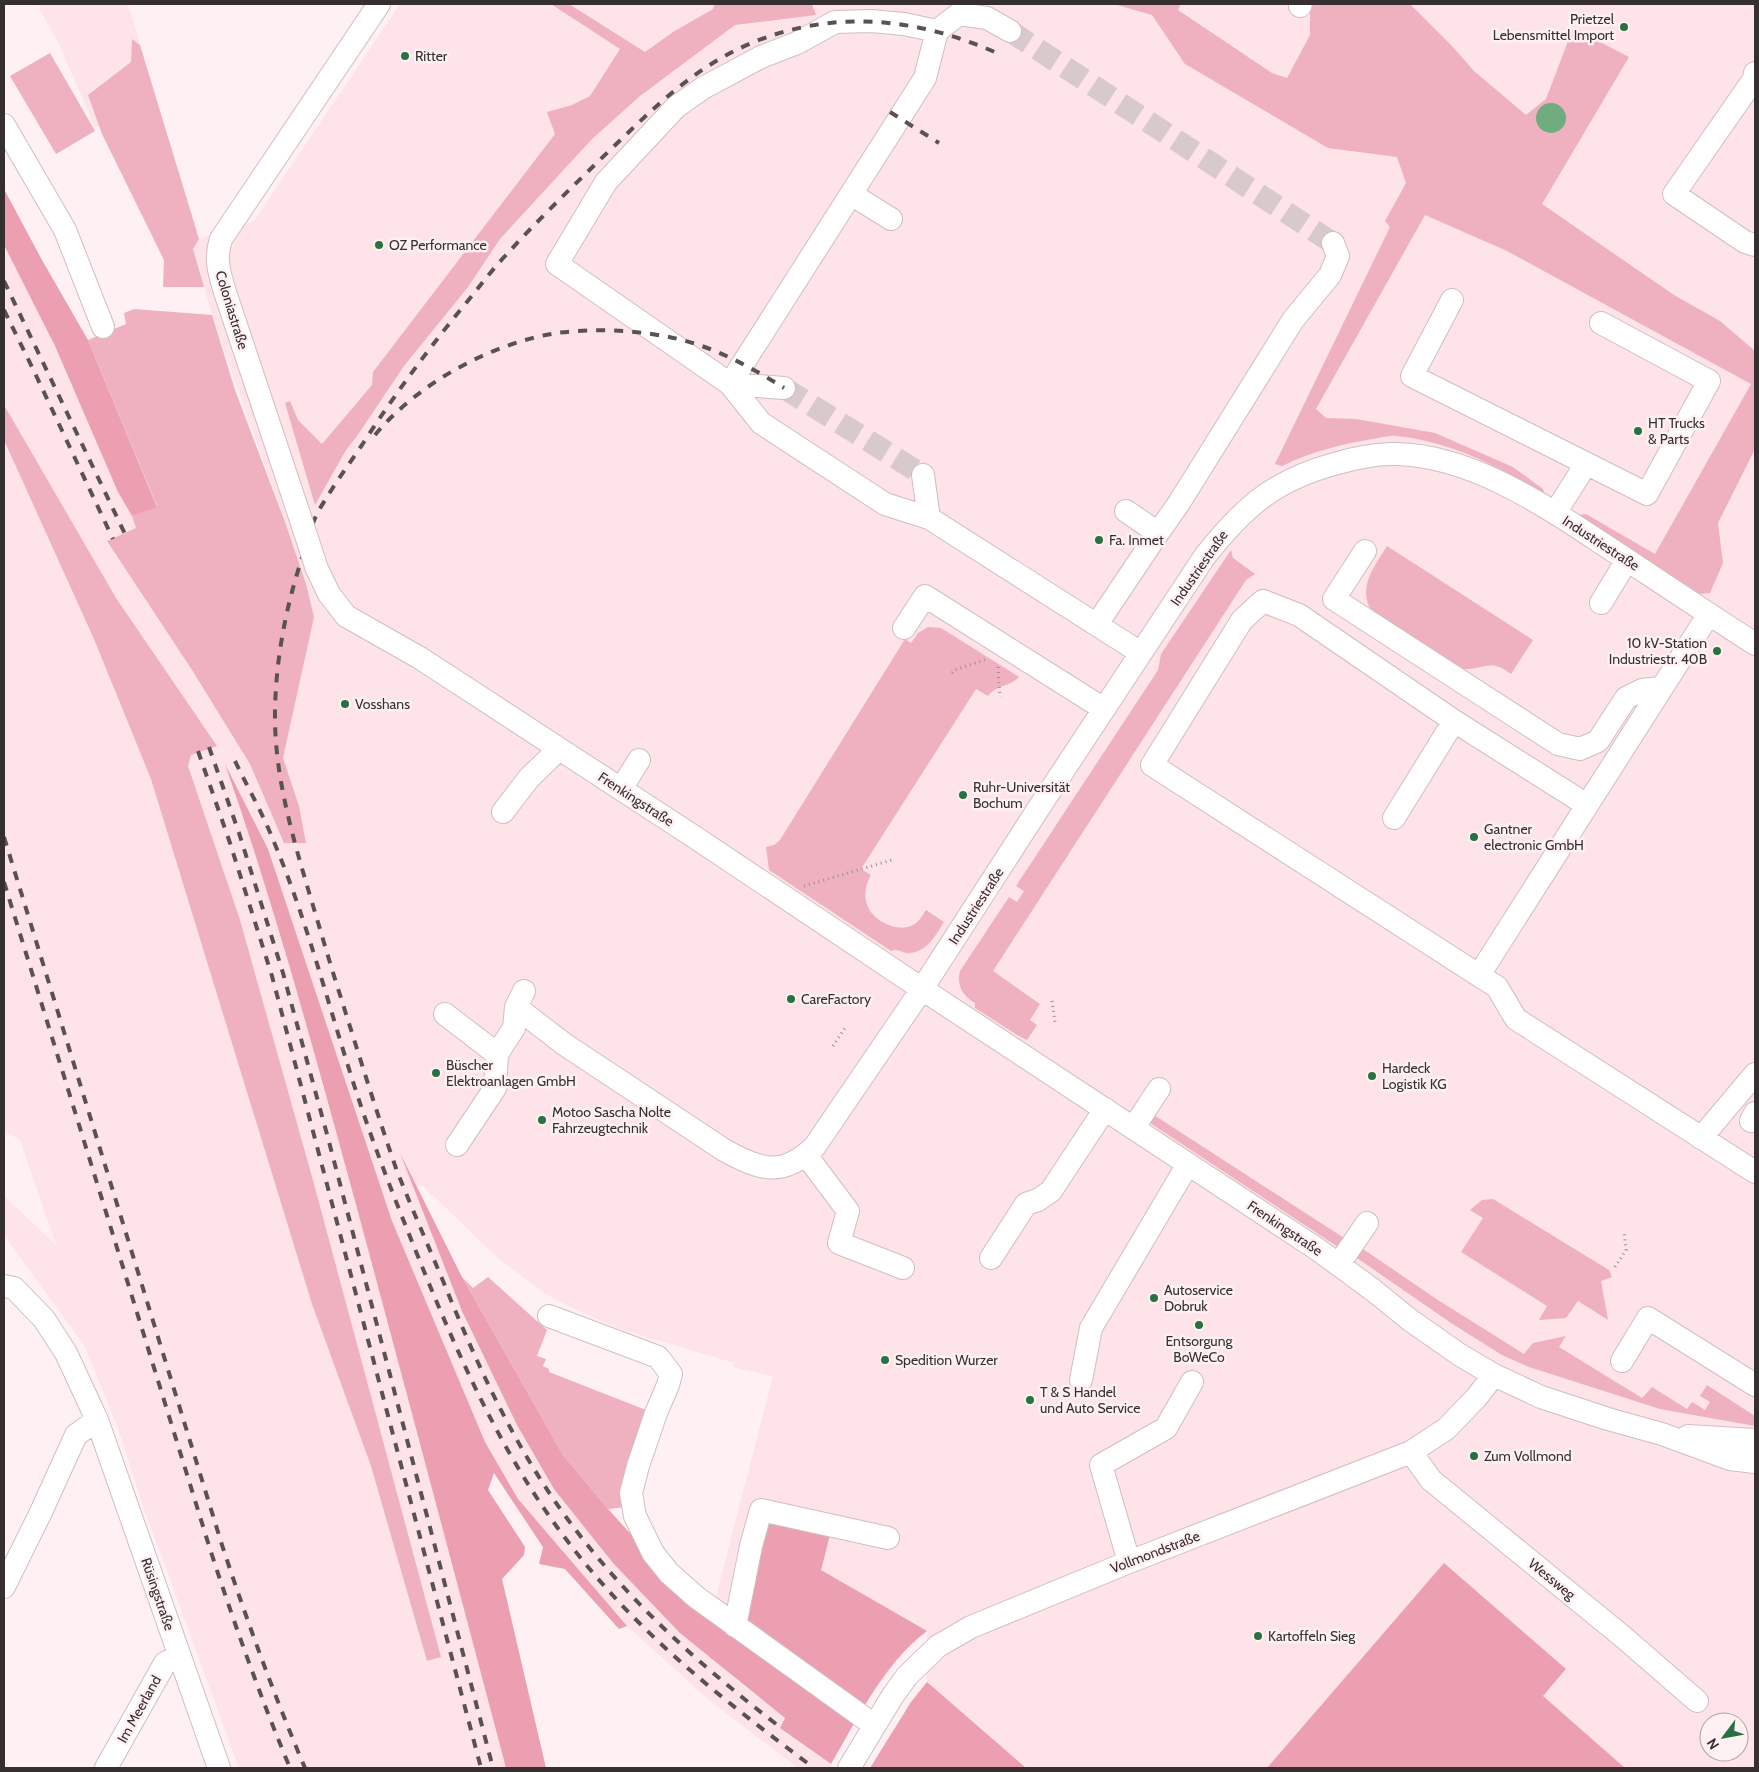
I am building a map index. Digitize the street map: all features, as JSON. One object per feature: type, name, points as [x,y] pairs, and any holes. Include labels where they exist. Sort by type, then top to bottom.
[{"type":"street","name":"Coloniastraße","points":[[346,616],[329,594],[317,569],[226,295],[218,267],[217,252],[221,239],[380,4]]},
{"type":"street","points":[[730,384],[925,78],[937,31],[959,14],[988,18],[1010,31]]},
{"type":"street","points":[[937,31],[871,20],[835,22],[797,43],[761,57],[703,88],[676,108],[606,182],[557,264],[730,384],[760,423],[885,504],[929,518],[1141,653]]},
{"type":"street","points":[[1755,77],[1674,194],[1745,242],[1755,245]]},
{"type":"street","points":[[4,125],[65,230],[103,327]]},
{"type":"street","points":[[852,194],[891,220]]},
{"type":"street","points":[[1096,624],[1179,503],[1292,320],[1330,275],[1338,256],[1333,243]]},
{"type":"street","points":[[1452,300],[1412,376],[1647,494],[1709,381],[1601,323]]},
{"type":"street","points":[[730,384],[779,396]]},
{"type":"street","name":"Industriestraße","points":[[922,989],[1036,811],[1205,556],[1228,528],[1258,499],[1291,479],[1357,457],[1397,453],[1434,458],[1469,469],[1517,491],[1556,513],[1755,644]]},
{"type":"street","points":[[1556,513],[1586,464]]},
{"type":"street","points":[[917,484],[929,518]]},
{"type":"street","points":[[1126,511],[1158,533]]},
{"type":"street","points":[[1366,551],[1334,599],[1558,744],[1580,749],[1598,741],[1626,698],[1642,690],[1661,688]]},
{"type":"street","points":[[1600,603],[1627,560]]},
{"type":"street","points":[[904,628],[925,596],[1000,650],[1104,709]]},
{"type":"street","points":[[1587,805],[1454,721],[1300,615],[1263,601],[1242,620],[1152,765],[1497,987],[1516,1019],[1755,1172]]},
{"type":"street","points":[[1479,975],[1709,614]]},
{"type":"street","name":"Frenkingstraße","points":[[346,616],[420,658],[779,893],[1339,1264],[1410,1320],[1494,1375],[1542,1397],[1608,1419],[1754,1457]]},
{"type":"street","points":[[1394,818],[1454,721]]},
{"type":"street","points":[[503,812],[529,778],[559,749]]},
{"type":"street","points":[[621,789],[639,760]]},
{"type":"street","points":[[457,1145],[495,1088],[497,1054],[514,1028],[520,999],[564,1044],[724,1150],[747,1163],[774,1169],[792,1164],[806,1155],[815,1146],[922,989]]},
{"type":"street","points":[[446,1014],[497,1054]]},
{"type":"street","points":[[1701,1138],[1755,1074]]},
{"type":"street","points":[[1134,1128],[1159,1089]]},
{"type":"street","points":[[991,1258],[1026,1204],[1038,1200],[1051,1191],[1105,1109]]},
{"type":"street","points":[[806,1155],[848,1211],[839,1243],[903,1268]]},
{"type":"street","points":[[1081,1380],[1091,1328],[1188,1164]]},
{"type":"street","points":[[1339,1264],[1367,1223]]},
{"type":"street","name":"Rüsingstraße","points":[[7,1282],[44,1319],[66,1353],[97,1420],[219,1768]]},
{"type":"street","points":[[549,1316],[658,1357],[671,1374],[656,1412],[631,1493],[635,1516],[653,1553],[669,1573],[696,1597],[874,1725]]},
{"type":"street","points":[[1622,1361],[1648,1318],[1755,1385]]},
{"type":"street","name":"Vollmondstraße","points":[[849,1768],[906,1676],[938,1646],[971,1628],[1128,1562],[1411,1452],[1446,1429],[1476,1398],[1494,1375]]},
{"type":"street","points":[[1128,1562],[1101,1465],[1166,1428],[1192,1382]]},
{"type":"street","points":[[4,1587],[41,1512],[76,1434],[97,1420]]},
{"type":"street","name":"Wessweg","points":[[1411,1452],[1431,1480],[1622,1636],[1697,1701]]},
{"type":"street","points":[[734,1626],[751,1546],[761,1510],[888,1538]]},
{"type":"street","name":"Im Meerland","points":[[106,1768],[165,1663],[179,1656]]},
{"type":"path","points":[[952,673],[1000,650],[1000,697]]},
{"type":"path","points":[[779,893],[892,860]]},
{"type":"path","points":[[1052,1001],[1056,1022]]},
{"type":"path","points":[[833,1046],[845,1028]]},
{"type":"path","points":[[1615,1267],[1626,1250],[1624,1231]]},
{"type":"shaded area","points":[[39,4],[128,4],[140,45],[133,40],[128,118],[95,127],[58,42],[40,10]]},
{"type":"shaded area","points":[[400,4],[1755,4],[1755,1768],[1625,1768],[1543,1696],[1566,1670],[1444,1563],[1267,1768],[1026,1768],[927,1682],[927,1631],[905,1650],[878,1686],[737,1634],[711,1616],[773,1376],[733,1367],[734,1363],[617,1328],[564,1304],[545,1293],[499,1259],[422,1185],[417,1187],[404,1161],[517,1425],[554,1488],[613,1563],[736,1680],[785,1718],[780,1728],[835,1768],[798,1768],[710,1701],[627,1626],[518,1499],[485,1442],[392,1221],[268,849],[228,768],[288,957],[386,1315],[506,1768],[239,1768],[143,1506],[117,1425],[84,1345],[4,1235],[4,1196],[56,1245],[20,1140],[4,1131],[4,245],[55,346],[118,492],[132,516],[192,670],[250,764],[283,839],[268,778],[285,522],[212,315],[193,249],[199,239],[254,221]]},
{"type":"shaded area","points":[[551,4],[569,4],[645,52],[673,32],[713,9],[714,4],[812,4],[816,15],[735,25],[640,96],[592,139],[500,239],[468,287],[404,366],[346,450],[315,505],[285,403],[290,401],[298,420],[322,444],[372,385],[373,372],[555,134],[547,112],[572,105],[590,96],[620,49]]},
{"type":"shaded area","points":[[1114,4],[1181,4],[1178,10],[1272,73],[1287,78],[1310,35],[1310,11],[1314,4],[1410,4],[1474,71],[1526,115],[1546,99],[1573,28],[1629,57],[1542,204],[1674,295],[1720,321],[1755,351],[1755,449],[1718,523],[1723,563],[1710,593],[1700,594],[1577,515],[1586,514],[1655,554],[1751,384],[1507,251],[1425,215],[1316,409],[1326,418],[1356,419],[1435,433],[1513,467],[1543,489],[1544,492],[1541,493],[1489,464],[1453,449],[1434,443],[1396,436],[1338,446],[1282,466],[1275,464],[1390,227],[1385,221],[1406,183],[1397,157],[1328,148],[1185,64],[1152,15]]},
{"type":"shaded area","points":[[132,39],[140,45],[199,239],[193,249],[204,287],[163,287],[164,260],[102,134],[88,95],[131,62]]},
{"type":"shaded area","points":[[50,53],[95,131],[56,154],[10,76]]},
{"type":"shaded area","points":[[1551,103],[1562,107],[1566,118],[1562,129],[1551,133],[1540,129],[1536,118],[1540,107]]},
{"type":"shaded area","points":[[4,189],[88,340],[157,507],[132,516],[118,492],[55,346],[4,245]]},
{"type":"shaded area","points":[[134,309],[212,315],[235,390],[285,522],[306,584],[314,617],[283,758],[299,806],[306,843],[284,843],[250,764],[192,670],[107,541],[136,528],[132,516],[157,506],[88,340],[126,324],[124,313]]},
{"type":"shaded area","points":[[4,405],[116,598],[217,746],[191,755],[188,766],[240,920],[314,1184],[441,1657],[427,1661],[371,1466],[312,1304],[151,779],[94,639],[4,440]]},
{"type":"shaded area","points":[[1387,546],[1533,640],[1511,674],[1504,669],[1492,665],[1459,669],[1373,613],[1368,604],[1367,587],[1372,570]]},
{"type":"shaded area","points":[[1231,550],[1233,558],[1255,574],[1246,580],[993,971],[1040,1004],[1030,1020],[1037,1025],[1027,1040],[975,1008],[975,1003],[961,990],[959,981],[960,971],[1009,897],[1017,902],[1024,891],[1016,886],[1158,670],[1161,654]]},
{"type":"shaded area","points":[[928,627],[941,628],[1019,677],[1011,683],[996,689],[988,696],[976,689],[861,869],[871,875],[867,883],[867,905],[872,914],[882,922],[895,927],[907,927],[917,922],[926,910],[944,922],[925,947],[914,953],[907,953],[897,950],[891,951],[769,870],[766,847],[774,845],[780,840],[905,639],[911,643],[918,633]]},
{"type":"shaded area","points":[[225,764],[268,849],[392,1221],[485,1442],[518,1499],[627,1626],[619,1629],[565,1569],[539,1564],[543,1547],[494,1473],[488,1490],[525,1547],[524,1555],[502,1579],[546,1768],[506,1768],[309,1036],[278,926]]},
{"type":"shaded area","points":[[1154,1115],[1344,1238],[1338,1247],[1150,1123]]},
{"type":"shaded area","points":[[400,1153],[462,1277],[563,1455],[608,1509],[696,1606],[737,1634],[766,1525],[778,1519],[831,1531],[821,1570],[927,1631],[912,1644],[885,1675],[862,1710],[831,1764],[780,1728],[785,1718],[680,1633],[613,1563],[554,1489],[517,1425],[462,1311]]},
{"type":"shaded area","points":[[1493,1199],[1609,1270],[1612,1277],[1601,1281],[1608,1320],[1578,1301],[1566,1318],[1539,1320],[1547,1306],[1461,1252],[1483,1218],[1470,1210],[1482,1200]]},
{"type":"shaded area","points":[[1363,1249],[1438,1300],[1524,1354],[1533,1343],[1566,1336],[1559,1347],[1642,1398],[1652,1387],[1687,1409],[1692,1402],[1705,1410],[1710,1402],[1700,1396],[1707,1385],[1755,1416],[1755,1426],[1660,1409],[1529,1367],[1502,1355],[1451,1323],[1357,1258]]},
{"type":"shaded area","points":[[462,1277],[473,1288],[488,1277],[547,1330],[537,1356],[546,1359],[543,1366],[549,1369],[549,1372],[646,1410],[626,1507],[608,1509],[563,1455]]},
{"type":"shaded area","points":[[1444,1563],[1566,1669],[1543,1696],[1625,1768],[1267,1768]]},
{"type":"shaded area","points":[[927,1682],[1026,1768],[870,1768],[911,1702]]},
{"type":"tunnel","points":[[1010,31],[1333,243]]},
{"type":"tunnel","points":[[784,388],[923,475]]},
{"type":"railway","points":[[776,1724],[690,1653],[638,1602],[589,1547],[566,1517],[528,1459],[481,1370],[397,1171],[375,1106],[302,867],[285,801],[277,756],[275,734],[277,671],[283,632],[297,574],[316,517],[334,486],[398,392],[489,274],[544,215],[660,103],[694,75],[733,52],[754,42],[815,25],[846,22],[877,22],[907,25],[967,41],[997,53]]},
{"type":"railway","points":[[890,112],[939,143]]},
{"type":"railway","points":[[4,281],[125,534]]},
{"type":"railway","points":[[4,310],[113,539]]},
{"type":"railway","points":[[375,435],[392,416],[412,399],[457,369],[481,356],[507,346],[557,333],[618,331],[678,339],[733,359],[784,388]]},
{"type":"railway","points":[[209,747],[239,833],[283,973],[493,1768]]},
{"type":"railway","points":[[198,751],[230,843],[272,976],[481,1768]]},
{"type":"railway","points":[[235,761],[265,821],[297,903],[363,1113],[395,1200],[468,1373],[504,1444],[524,1478],[569,1543],[624,1607],[683,1664],[747,1717],[814,1768]]},
{"type":"railway","points":[[4,837],[222,1545],[261,1658],[305,1768]]},
{"type":"railway","points":[[4,882],[210,1549],[268,1714],[290,1768]]},
{"type":"place","name":"Prietzel Lebensmittel Import","points":[[1624,27]]},
{"type":"place","name":"Ritter","points":[[405,56]]},
{"type":"place","name":"OZ Performance","points":[[379,245]]},
{"type":"place","name":"HT Trucks & Parts","points":[[1638,431]]},
{"type":"place","name":"Fa. Inmet","points":[[1099,540]]},
{"type":"place","name":"10 kV-Station Industriestr. 40B","points":[[1717,651]]},
{"type":"place","name":"Vosshans","points":[[345,704]]},
{"type":"place","name":"Ruhr-Universität Bochum","points":[[963,795]]},
{"type":"place","name":"Gantner electronic GmbH","points":[[1474,837]]},
{"type":"place","name":"CareFactory","points":[[791,999]]},
{"type":"place","name":"Büscher Elektroanlagen GmbH","points":[[436,1073]]},
{"type":"place","name":"Hardeck Logistik KG","points":[[1372,1076]]},
{"type":"place","name":"Motoo Sascha Nolte Fahrzeugtechnik","points":[[542,1120]]},
{"type":"place","name":"Autoservice Dobruk","points":[[1154,1298]]},
{"type":"place","name":"Entsorgung BoWeCo","points":[[1199,1325]]},
{"type":"place","name":"Spedition Wurzer","points":[[885,1360]]},
{"type":"place","name":"T & S Handel und Auto Service","points":[[1030,1400]]},
{"type":"place","name":"Zum Vollmond","points":[[1474,1456]]},
{"type":"place","name":"Kartoffeln Sieg","points":[[1258,1636]]}]
